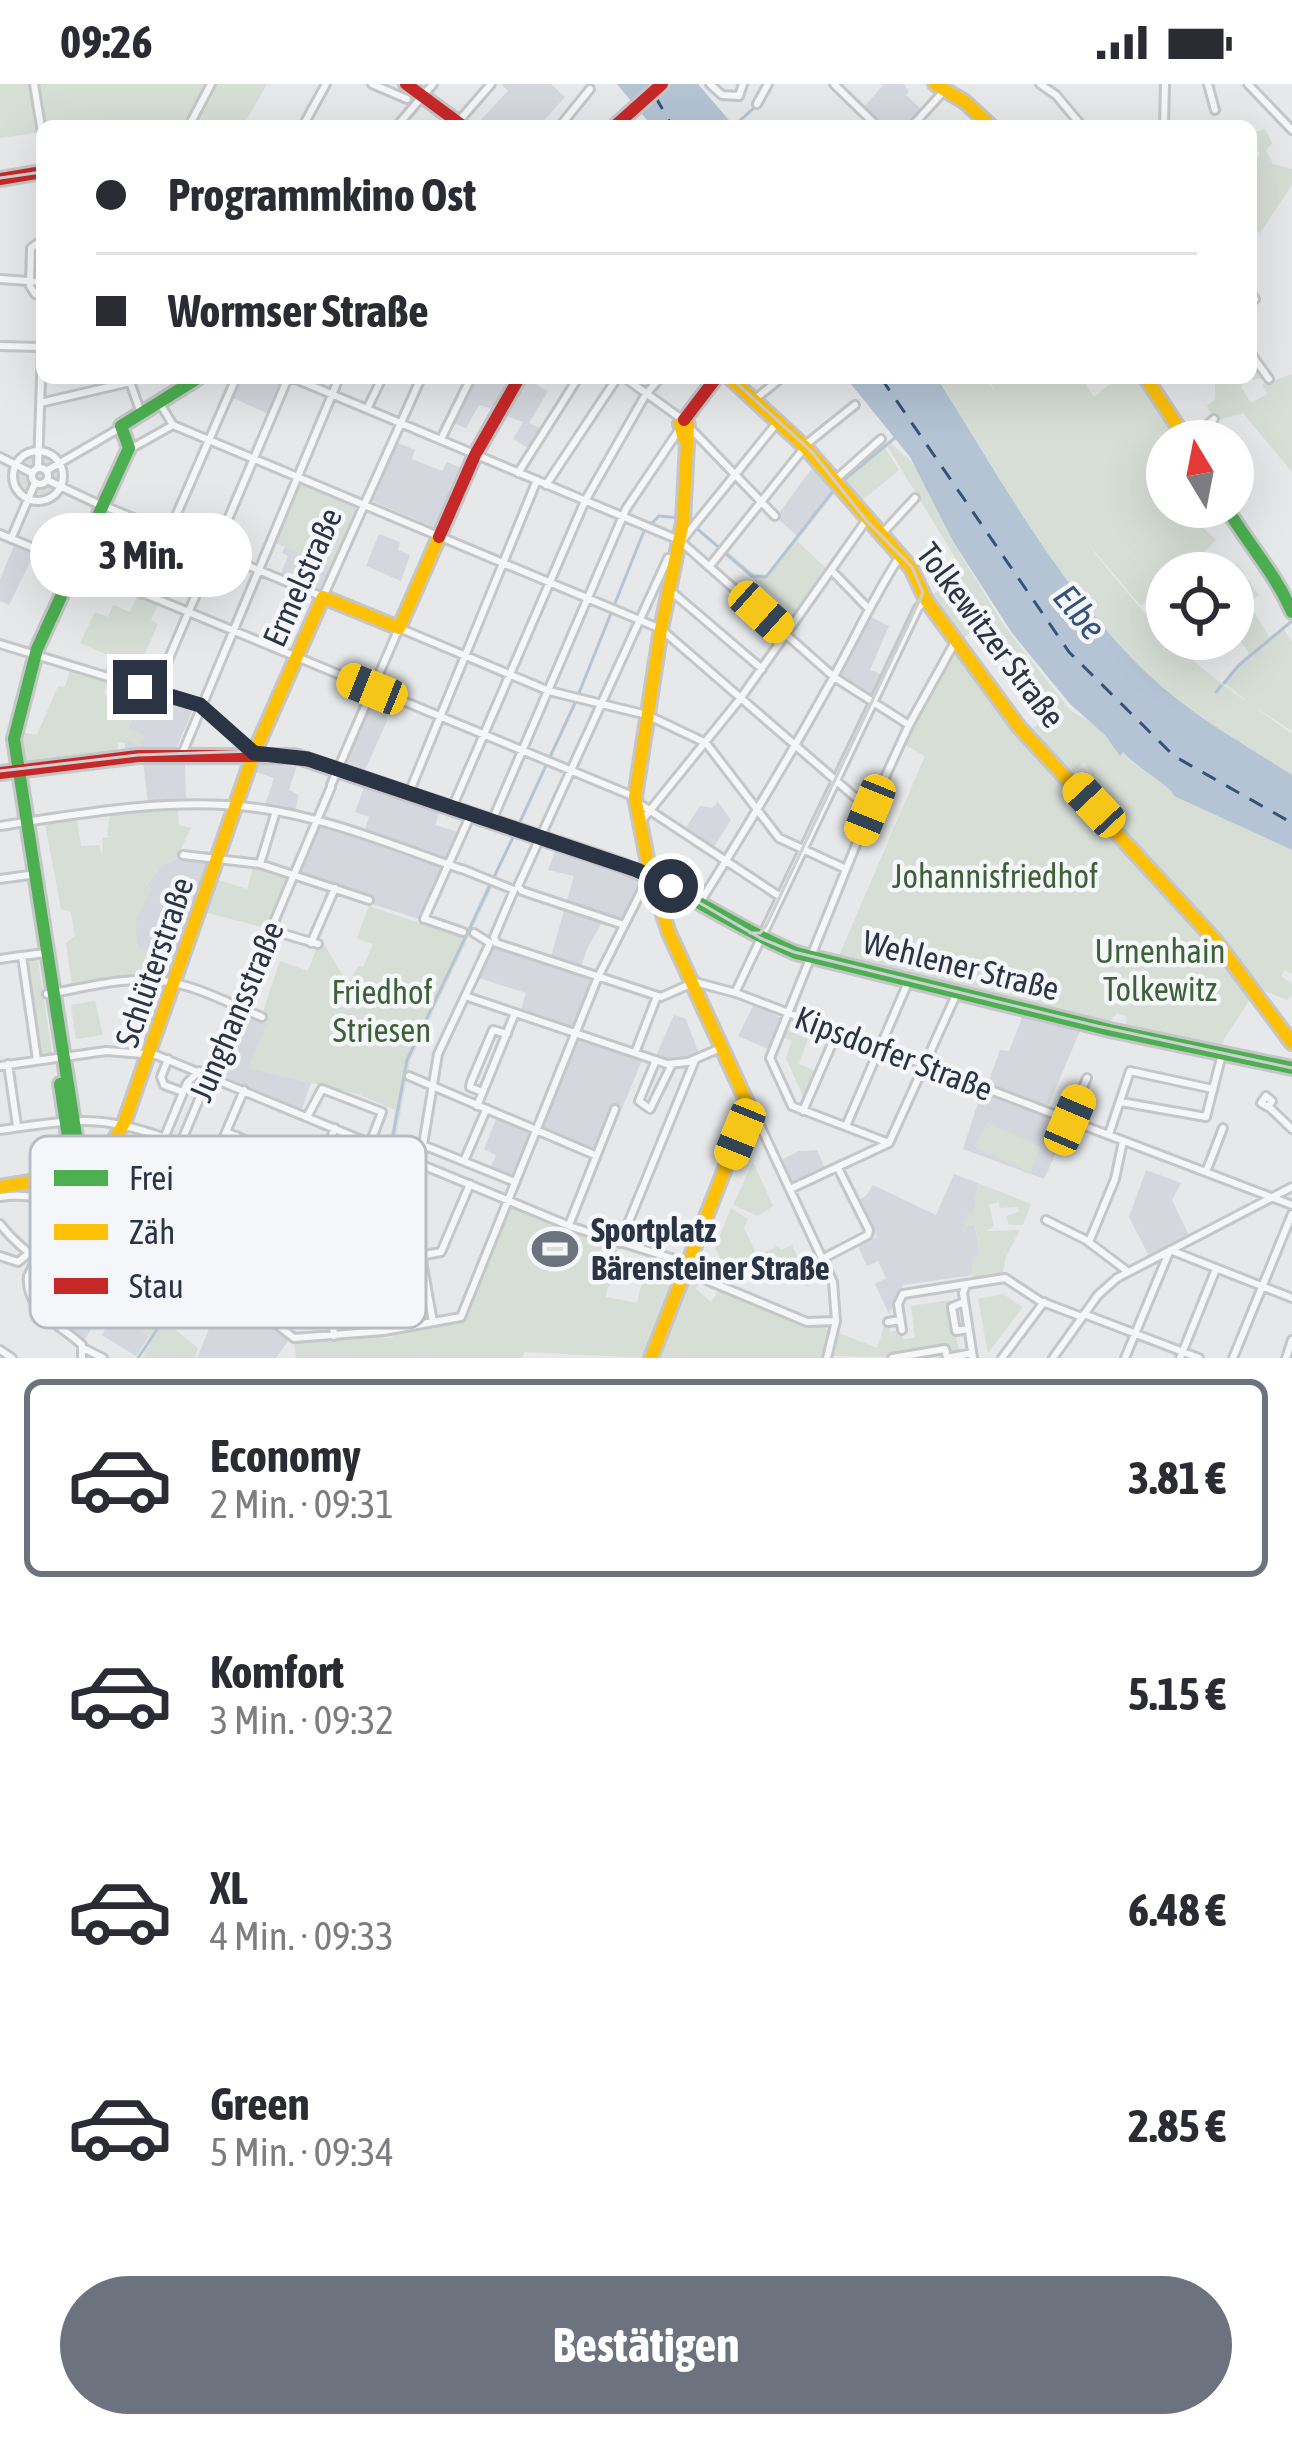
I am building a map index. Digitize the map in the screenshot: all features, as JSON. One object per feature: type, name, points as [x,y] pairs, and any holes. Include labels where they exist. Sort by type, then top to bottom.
[{"type":"main road","points":[[622,120],[662,84]]},
{"type":"main road","points":[[940,87],[982,120]]},
{"type":"main road","points":[[412,95],[454,120]]},
{"type":"main road","points":[[0,179],[36,173]]},
{"type":"main road","points":[[72,1136],[18,770],[7,737],[35,656],[129,448],[120,428],[188,384]]},
{"type":"main road","points":[[323,597],[400,628],[476,454],[516,384]]},
{"type":"main road","points":[[651,1358],[748,1114],[748,1099],[657,897],[635,799],[661,629],[679,540],[689,523],[683,425],[712,384]]},
{"type":"main road","name":"Tolkewitzer Straße","points":[[737,384],[806,447],[915,573],[926,601],[1019,727],[1215,940],[1292,1042]]},
{"type":"main road","points":[[1151,384],[1176,420]]},
{"type":"main road","points":[[1239,528],[1277,577],[1292,612]]},
{"type":"main road","name":"Ermelstraße","points":[[254,753],[323,597]]},
{"type":"main road","name":"Wehlener Straße","points":[[0,772],[182,752],[295,756],[650,875],[760,938],[811,957],[1104,1034],[1292,1068]]},
{"type":"main road","name":"Schlüterstraße","points":[[116,1136],[151,1054],[254,753]]},
{"type":"main road","points":[[657,897],[671,886]]},
{"type":"main road","points":[[0,1186],[30,1182]]},
{"type":"street","points":[[34,84],[40,120]]},
{"type":"street","points":[[192,120],[212,84]]},
{"type":"street","points":[[306,120],[326,84]]},
{"type":"street","points":[[372,84],[412,95],[433,84]]},
{"type":"street","points":[[464,120],[491,84]]},
{"type":"street","points":[[710,84],[722,95],[739,96],[743,84]]},
{"type":"street","points":[[757,104],[768,84]]},
{"type":"street","points":[[834,84],[871,120]]},
{"type":"street","points":[[1040,84],[1056,94],[1077,120]]},
{"type":"street","points":[[1164,120],[1165,84]]},
{"type":"street","points":[[1208,84],[1215,110]]},
{"type":"street","points":[[1248,84],[1292,130]]},
{"type":"street","points":[[916,120],[940,87]]},
{"type":"street","points":[[565,120],[590,89]]},
{"type":"street","points":[[36,244],[31,248],[30,283],[36,294]]},
{"type":"street","points":[[0,279],[36,282]]},
{"type":"street","points":[[0,346],[36,344]]},
{"type":"street","points":[[1257,362],[1269,379]]},
{"type":"street","points":[[40,384],[41,473]]},
{"type":"street","points":[[39,403],[114,384]]},
{"type":"street","points":[[131,384],[141,413]]},
{"type":"street","points":[[142,594],[233,384]]},
{"type":"street","points":[[155,691],[287,384]]},
{"type":"street","points":[[306,384],[679,540],[834,677],[909,725]]},
{"type":"street","points":[[182,752],[336,384]]},
{"type":"street","points":[[367,409],[379,384]]},
{"type":"street","name":"Ermelstraße","points":[[323,597],[418,384]]},
{"type":"street","points":[[440,440],[468,384]]},
{"type":"street","points":[[518,472],[574,384]]},
{"type":"street","points":[[546,484],[617,384]]},
{"type":"street","points":[[630,384],[683,425],[775,516]]},
{"type":"street","points":[[452,808],[585,501],[655,384]]},
{"type":"street","points":[[754,400],[774,384]]},
{"type":"street","points":[[159,402],[173,425],[661,629],[870,810]]},
{"type":"street","points":[[710,567],[806,447],[855,405]]},
{"type":"street","points":[[689,523],[736,475],[778,421]]},
{"type":"street","points":[[129,448],[173,425]]},
{"type":"street","points":[[493,821],[623,517],[683,425]]},
{"type":"street","points":[[11,539],[41,473],[120,428]]},
{"type":"street","points":[[836,484],[881,439]]},
{"type":"street","points":[[60,463],[39,451],[25,454],[16,464],[14,484],[28,500],[46,500],[62,486]]},
{"type":"street","points":[[0,457],[323,597]]},
{"type":"street","points":[[60,463],[62,486]]},
{"type":"street","points":[[409,794],[537,480]]},
{"type":"street","points":[[880,536],[915,498]]},
{"type":"street","points":[[639,820],[740,699],[866,521]]},
{"type":"street","points":[[0,534],[635,799],[779,896]]},
{"type":"street","points":[[699,904],[759,812],[867,607],[900,556]]},
{"type":"street","points":[[425,1136],[438,1054],[668,558],[675,559]]},
{"type":"street","points":[[832,572],[867,607]]},
{"type":"street","points":[[669,590],[762,669]]},
{"type":"street","points":[[735,993],[872,702],[918,608],[926,601]]},
{"type":"street","points":[[400,628],[548,691],[647,716],[706,743],[779,838],[846,869]]},
{"type":"street","name":"Junghansstraße","points":[[184,1136],[400,628]]},
{"type":"street","points":[[889,1143],[789,1103],[770,1064],[870,810],[909,725],[956,642]]},
{"type":"street","points":[[0,644],[200,705],[254,753]]},
{"type":"street","points":[[0,826],[160,806],[276,811],[624,926]]},
{"type":"street","points":[[260,864],[276,811]]},
{"type":"street","points":[[463,932],[423,918],[471,814]]},
{"type":"street","points":[[183,855],[260,864],[368,901]]},
{"type":"street","points":[[0,879],[33,874]]},
{"type":"street","points":[[426,1323],[460,1317],[598,976],[650,875]]},
{"type":"street","points":[[270,930],[314,944],[334,888]]},
{"type":"street","points":[[474,934],[658,996],[692,983]]},
{"type":"street","points":[[0,959],[44,953]]},
{"type":"street","points":[[22,956],[37,1060]]},
{"type":"street","points":[[51,993],[143,980],[175,983],[262,1017]]},
{"type":"street","points":[[846,1127],[909,980]]},
{"type":"street","name":"Kipsdorfer Straße","points":[[692,983],[735,993],[880,1047],[1292,1209]]},
{"type":"street","points":[[790,1190],[889,1143],[957,992]]},
{"type":"street","points":[[465,996],[672,1064],[723,1047]]},
{"type":"street","points":[[634,1053],[658,996]]},
{"type":"street","points":[[477,1106],[515,1013]]},
{"type":"street","points":[[482,1092],[470,1087],[471,1082],[493,1030],[506,1034]]},
{"type":"street","points":[[803,1112],[837,1032]]},
{"type":"street","points":[[18,1128],[4,1065],[116,1050],[169,1059],[353,1136]]},
{"type":"street","points":[[1121,1102],[1203,1119],[1222,1054]]},
{"type":"street","name":"Junghansstraße","points":[[169,1059],[160,1078],[164,1085],[183,1093]]},
{"type":"street","points":[[656,1060],[639,1101],[650,1109],[672,1064]]},
{"type":"street","points":[[620,1243],[695,1060]]},
{"type":"street","points":[[1108,1136],[1130,1071],[1213,1089]]},
{"type":"street","name":"Junghansstraße","points":[[164,1136],[183,1093],[199,1072]]},
{"type":"street","points":[[409,1076],[595,1155]]},
{"type":"street","points":[[1070,1120],[1087,1078]]},
{"type":"street","points":[[308,1117],[322,1089],[380,1109],[371,1136]]},
{"type":"street","points":[[224,1136],[244,1090]]},
{"type":"street","points":[[1269,1106],[1292,1129]]},
{"type":"street","points":[[569,1225],[615,1109]]},
{"type":"street","points":[[464,1161],[486,1110]]},
{"type":"street","points":[[748,1114],[757,1119],[833,1282],[836,1321],[827,1358]]},
{"type":"street","points":[[2,1130],[69,1120],[124,1123],[161,1136]]},
{"type":"street","points":[[331,1136],[334,1128]]},
{"type":"street","points":[[1206,1172],[1223,1128]]},
{"type":"street","points":[[226,1132],[237,1136]]},
{"type":"street","points":[[1089,1242],[1123,1141]]},
{"type":"street","points":[[426,1146],[515,1182]]},
{"type":"street","points":[[426,1166],[685,1266],[808,1322],[836,1321]]},
{"type":"street","points":[[822,1259],[868,1235],[838,1168]]},
{"type":"street","points":[[426,1255],[441,1252],[470,1184]]},
{"type":"street","points":[[1052,1358],[1103,1289],[1127,1271],[1292,1187]]},
{"type":"street","points":[[0,1197],[30,1195]]},
{"type":"street","points":[[1233,1358],[1292,1209]]},
{"type":"street","points":[[1046,1220],[1089,1242],[1127,1271]]},
{"type":"street","points":[[0,1224],[30,1253]]},
{"type":"street","points":[[1170,1250],[1292,1298]]},
{"type":"street","points":[[1125,1358],[1170,1250]]},
{"type":"street","points":[[0,1256],[18,1262],[30,1257]]},
{"type":"street","points":[[1181,1355],[1216,1269]]},
{"type":"street","points":[[888,1322],[901,1325],[898,1300],[903,1294],[1005,1278],[1043,1302],[1199,1358]]},
{"type":"street","points":[[426,1284],[433,1322]]},
{"type":"street","points":[[892,1358],[945,1349],[947,1358],[973,1356],[968,1329],[956,1331],[952,1307],[964,1302],[965,1287]]},
{"type":"street","points":[[1002,1358],[1043,1302]]},
{"type":"street","points":[[59,1328],[103,1358]]},
{"type":"street","points":[[280,1328],[291,1337],[400,1328]]},
{"type":"street","points":[[333,1328],[334,1336]]},
{"type":"street","points":[[1286,1358],[1292,1340]]},
{"type":"street","points":[[82,1358],[83,1348]]},
{"type":"street","points":[[0,1350],[12,1358]]},
{"type":"shaded area","points":[[501,84],[551,84],[565,97],[544,120],[481,120],[508,91]]},
{"type":"shaded area","points":[[884,84],[904,84],[906,95],[923,111],[915,120],[876,120],[864,107]]},
{"type":"shaded area","points":[[236,384],[280,384],[268,414],[231,397]]},
{"type":"shaded area","points":[[472,384],[511,384],[497,410],[479,405],[466,428],[453,423]]},
{"type":"shaded area","points":[[520,384],[535,384],[548,391],[529,423],[542,429],[529,449],[513,439],[523,422],[502,414]]},
{"type":"shaded area","points":[[396,442],[415,450],[412,459],[442,471],[447,462],[461,468],[436,528],[372,501]]},
{"type":"shaded area","points":[[815,464],[834,487],[797,536],[776,517]]},
{"type":"shaded area","points":[[379,534],[400,542],[398,550],[410,555],[401,581],[366,566]]},
{"type":"shaded area","points":[[14,546],[34,554],[9,605],[0,601],[0,579]]},
{"type":"shaded area","points":[[285,547],[331,567],[321,591],[281,573],[288,556],[282,553]]},
{"type":"shaded area","points":[[867,615],[889,626],[870,670],[882,675],[870,696],[838,676]]},
{"type":"shaded area","points":[[141,691],[193,709],[176,749],[125,751],[125,743],[117,742]]},
{"type":"shaded area","points":[[369,708],[386,715],[387,721],[364,772],[345,764]]},
{"type":"shaded area","points":[[256,759],[298,762],[289,790],[299,795],[295,811],[265,805],[274,778],[253,771]]},
{"type":"shaded area","points":[[143,761],[185,761],[186,799],[148,803]]},
{"type":"shaded area","points":[[365,785],[440,810],[435,825],[461,833],[450,863],[364,832],[369,817],[355,812]]},
{"type":"shaded area","points":[[718,802],[731,820],[713,848],[685,829],[700,806],[712,808]]},
{"type":"shaded area","points":[[318,824],[444,867],[419,919],[369,903],[370,895],[298,871]]},
{"type":"shaded area","points":[[556,849],[641,882],[620,924],[604,919],[587,949],[580,970],[593,974],[573,1028],[521,1010],[526,993],[479,978],[495,942],[550,960],[574,876],[548,870]]},
{"type":"shaded area","points":[[180,850],[215,852],[178,961],[138,947],[134,920],[147,899],[147,885]]},
{"type":"shaded area","points":[[754,1004],[781,1018],[768,1049],[738,1036]]},
{"type":"shaded area","points":[[242,1013],[267,1023],[249,1068],[311,1083],[302,1109],[216,1073]]},
{"type":"shaded area","points":[[1024,1013],[1077,1025],[1080,1031],[1048,1106],[988,1083],[1000,1050],[1009,1051]]},
{"type":"shaded area","points":[[674,1015],[686,1019],[699,1054],[680,1061],[656,1056]]},
{"type":"shaded area","points":[[579,1039],[642,1060],[622,1109],[610,1105],[593,1149],[542,1126]]},
{"type":"shaded area","points":[[982,1090],[1069,1124],[1044,1179],[963,1149]]},
{"type":"shaded area","points":[[498,1114],[533,1128],[511,1180],[489,1171],[496,1155],[484,1149]]},
{"type":"shaded area","points":[[817,1150],[826,1170],[793,1184],[781,1160],[799,1151]]},
{"type":"shaded area","points":[[1146,1170],[1181,1183],[1172,1200],[1191,1240],[1151,1260],[1129,1217]]},
{"type":"shaded area","points":[[954,1174],[978,1183],[973,1215],[980,1255],[971,1258],[973,1275],[903,1285],[889,1314],[875,1284],[886,1278],[878,1261],[867,1266],[858,1246],[877,1237],[857,1201],[873,1185],[936,1215]]},
{"type":"shaded area","points":[[65,1328],[92,1328],[84,1341]]},
{"type":"shaded area","points":[[106,1328],[136,1328],[149,1336],[136,1356],[102,1335]]},
{"type":"shaded area","points":[[209,1328],[278,1328],[290,1338],[276,1358],[197,1358]]},
{"type":"green space","points":[[0,84],[267,84],[246,120],[36,120],[36,133],[0,138]]},
{"type":"green space","points":[[1265,129],[1272,143],[1266,150],[1273,164],[1292,169],[1292,185],[1260,233],[1257,159],[1257,132]]},
{"type":"green space","points":[[1292,374],[1292,472],[1254,426],[1254,420],[1243,413],[1214,420],[1207,406],[1215,399],[1215,384],[1243,384],[1251,403],[1267,394],[1262,385]]},
{"type":"green space","points":[[941,384],[989,384],[996,393],[991,384],[1087,384],[1094,397],[1110,384],[1143,384],[1168,420],[1146,420],[1146,528],[1203,528],[1216,540],[1204,552],[1146,552],[1146,602],[1141,606],[1085,540],[1146,613],[1146,660],[1193,660],[1249,703],[1223,682],[1243,660],[1254,660],[1254,612],[1269,637],[1283,628],[1292,641],[1292,731],[1252,705],[1292,734],[1292,775],[1236,742],[1150,676],[1061,572]]},
{"type":"green space","points":[[881,442],[899,470],[858,504],[838,480]]},
{"type":"green space","points":[[889,442],[926,482],[954,544],[1005,627],[1071,711],[1094,724],[1170,791],[1292,850],[1292,974],[1285,970],[1281,976],[1292,984],[1287,1000],[1255,987],[1225,946],[1084,788],[1095,779],[1084,762],[1071,775],[1028,733],[1058,706],[1039,689],[989,619],[959,641],[929,597],[964,572],[887,446]]},
{"type":"green space","points":[[38,452],[55,459],[62,476],[55,493],[38,500],[21,493],[14,476],[21,459]]},
{"type":"green space","points":[[298,484],[358,506],[331,567],[273,542]]},
{"type":"green space","points":[[834,487],[837,490],[797,541],[829,571],[798,616],[724,555],[727,551],[754,574],[768,574]]},
{"type":"green space","points":[[137,596],[158,604],[151,620],[158,624],[140,665],[120,658],[114,672],[105,670],[110,656],[80,643],[95,612],[108,617],[113,605],[130,612]]},
{"type":"green space","name":"Johannisfriedhof","points":[[955,647],[1026,738],[1253,995],[1224,1039],[1222,1050],[1127,1029],[1126,1016],[1117,1013],[1108,1025],[1085,1014],[1050,1010],[838,958],[925,756],[903,744]]},
{"type":"green space","points":[[70,670],[108,682],[104,694],[121,701],[116,716],[128,721],[143,699],[129,727],[145,736],[140,746],[119,738],[117,751],[26,764],[21,732],[37,735]]},
{"type":"green space","points":[[178,809],[179,825],[191,828],[176,859],[160,867],[147,884],[151,888],[136,927],[138,947],[178,961],[172,977],[142,976],[72,986],[66,943],[75,936],[71,912],[61,909],[45,824],[77,820],[81,846],[99,845],[102,856],[103,838],[110,837],[110,815]]},
{"type":"green space","points":[[253,867],[287,877],[266,928],[204,912],[215,879],[247,889]]},
{"type":"green space","name":"Friedhof Striesen","points":[[488,884],[493,885],[410,1061],[396,1136],[391,1136],[395,1110],[358,1094],[248,1068],[266,1024],[261,1021],[280,961],[308,971],[318,944],[326,947],[348,985],[373,944],[357,938],[369,906],[463,938]]},
{"type":"green space","points":[[38,959],[52,1053],[38,1055],[25,961]]},
{"type":"green space","points":[[95,1001],[103,1035],[76,1039],[71,1005]]},
{"type":"green space","points":[[786,1030],[808,1039],[799,1064],[818,1072],[805,1101],[786,1058],[792,1041],[783,1037]]},
{"type":"green space","points":[[987,1122],[1041,1146],[1031,1173],[974,1147]]},
{"type":"green space","points":[[753,1162],[773,1206],[758,1216],[733,1205]]},
{"type":"green space","points":[[978,1183],[1031,1204],[1023,1225],[1009,1225],[1006,1216],[1019,1212],[1018,1207],[1000,1208],[999,1202],[989,1205],[994,1226],[986,1231],[1020,1230],[1002,1276],[973,1280],[971,1257],[980,1255],[975,1225],[965,1226],[962,1232],[968,1212],[973,1213]]},
{"type":"green space","points":[[511,1204],[617,1246],[620,1270],[606,1297],[637,1303],[648,1255],[676,1263],[680,1269],[647,1358],[524,1352],[522,1358],[296,1358],[294,1341],[380,1333],[384,1338],[393,1337],[394,1331],[465,1319]]},
{"type":"green space","points":[[731,1208],[748,1219],[744,1228],[757,1256],[792,1245],[810,1287],[755,1263],[752,1274],[723,1265],[715,1247]]},
{"type":"green space","points":[[686,1275],[699,1280],[696,1289],[711,1302],[720,1288],[822,1324],[829,1333],[825,1358],[658,1358]]},
{"type":"green space","points":[[1003,1294],[1023,1307],[988,1353],[978,1299]]},
{"type":"green space","points":[[950,1300],[960,1358],[828,1356],[836,1332],[877,1348],[885,1324],[890,1332],[900,1330],[904,1339],[915,1338],[911,1306]]},
{"type":"green space","points":[[136,1328],[173,1328],[198,1348],[195,1358],[142,1358],[153,1338]]},
{"type":"water","points":[[617,84],[698,84],[729,120],[647,120]]},
{"type":"water","name":"Elbe","points":[[851,384],[941,384],[1035,534],[1118,644],[1183,704],[1292,775],[1292,850],[1174,796],[1123,752],[1120,756],[1012,633],[954,543],[910,457]]},
{"type":"waterway","points":[[741,120],[756,106]]},
{"type":"waterway","points":[[839,484],[896,437]]},
{"type":"waterway","points":[[694,526],[752,576],[766,577],[833,491]]},
{"type":"waterway","points":[[519,824],[575,703],[644,531],[659,516],[680,518]]},
{"type":"waterway","points":[[1224,683],[1292,621]]},
{"type":"waterway","points":[[1216,692],[1221,686]]},
{"type":"waterway","points":[[393,1136],[407,1060],[515,833]]},
{"type":"waterway","points":[[138,1358],[158,1328]]},
{"type":"ferry route","points":[[655,96],[669,120]]},
{"type":"ferry route","points":[[885,384],[1069,652],[1174,756],[1292,823]]},
{"type":"tram line","points":[[0,178],[36,173]]},
{"type":"tram line","points":[[738,384],[811,451],[866,520],[912,567],[923,593],[766,926],[760,933],[750,933]]},
{"type":"tram line","points":[[0,771],[138,755],[253,751],[295,755],[650,874],[760,938],[794,952],[1292,1068]]},
{"type":"traffic: fast","points":[[76,1136],[14,739],[37,649],[129,448],[121,426],[188,384]]},
{"type":"traffic: fast","points":[[1240,528],[1292,612]]},
{"type":"traffic: fast","points":[[607,860],[656,880],[796,953],[1110,1030],[1292,1068]]},
{"type":"traffic: fast","points":[[60,1084],[68,1136]]},
{"type":"traffic: slow","points":[[935,84],[984,120]]},
{"type":"traffic: slow","points":[[737,384],[805,447],[911,568],[926,600],[1019,727],[1215,940],[1292,1043]]},
{"type":"traffic: slow","points":[[1150,384],[1173,420]]},
{"type":"traffic: slow","points":[[651,1358],[749,1107],[669,933],[650,874],[635,797],[683,522],[688,425],[684,420],[680,424],[684,439]]},
{"type":"traffic: slow","points":[[116,1136],[254,753],[323,597],[399,628],[439,537]]},
{"type":"traffic: slow","points":[[0,1187],[30,1182]]},
{"type":"traffic: jam","points":[[406,84],[455,120]]},
{"type":"traffic: jam","points":[[622,120],[662,84]]},
{"type":"traffic: jam","points":[[0,179],[36,173]]},
{"type":"traffic: jam","points":[[439,537],[475,455],[516,384]]},
{"type":"traffic: jam","points":[[684,420],[711,384]]},
{"type":"traffic: jam","points":[[0,773],[138,756],[295,756],[607,860]]},
{"type":"place","name":"Sportplatz Bärensteiner Straße","points":[[555,1249]]},
{"type":"route","points":[[140,687],[200,705],[254,753],[308,759],[637,870],[671,886]]},
{"type":"park label","name":"Urnenhain Tolkewitz","points":[[1160,970]]}]
